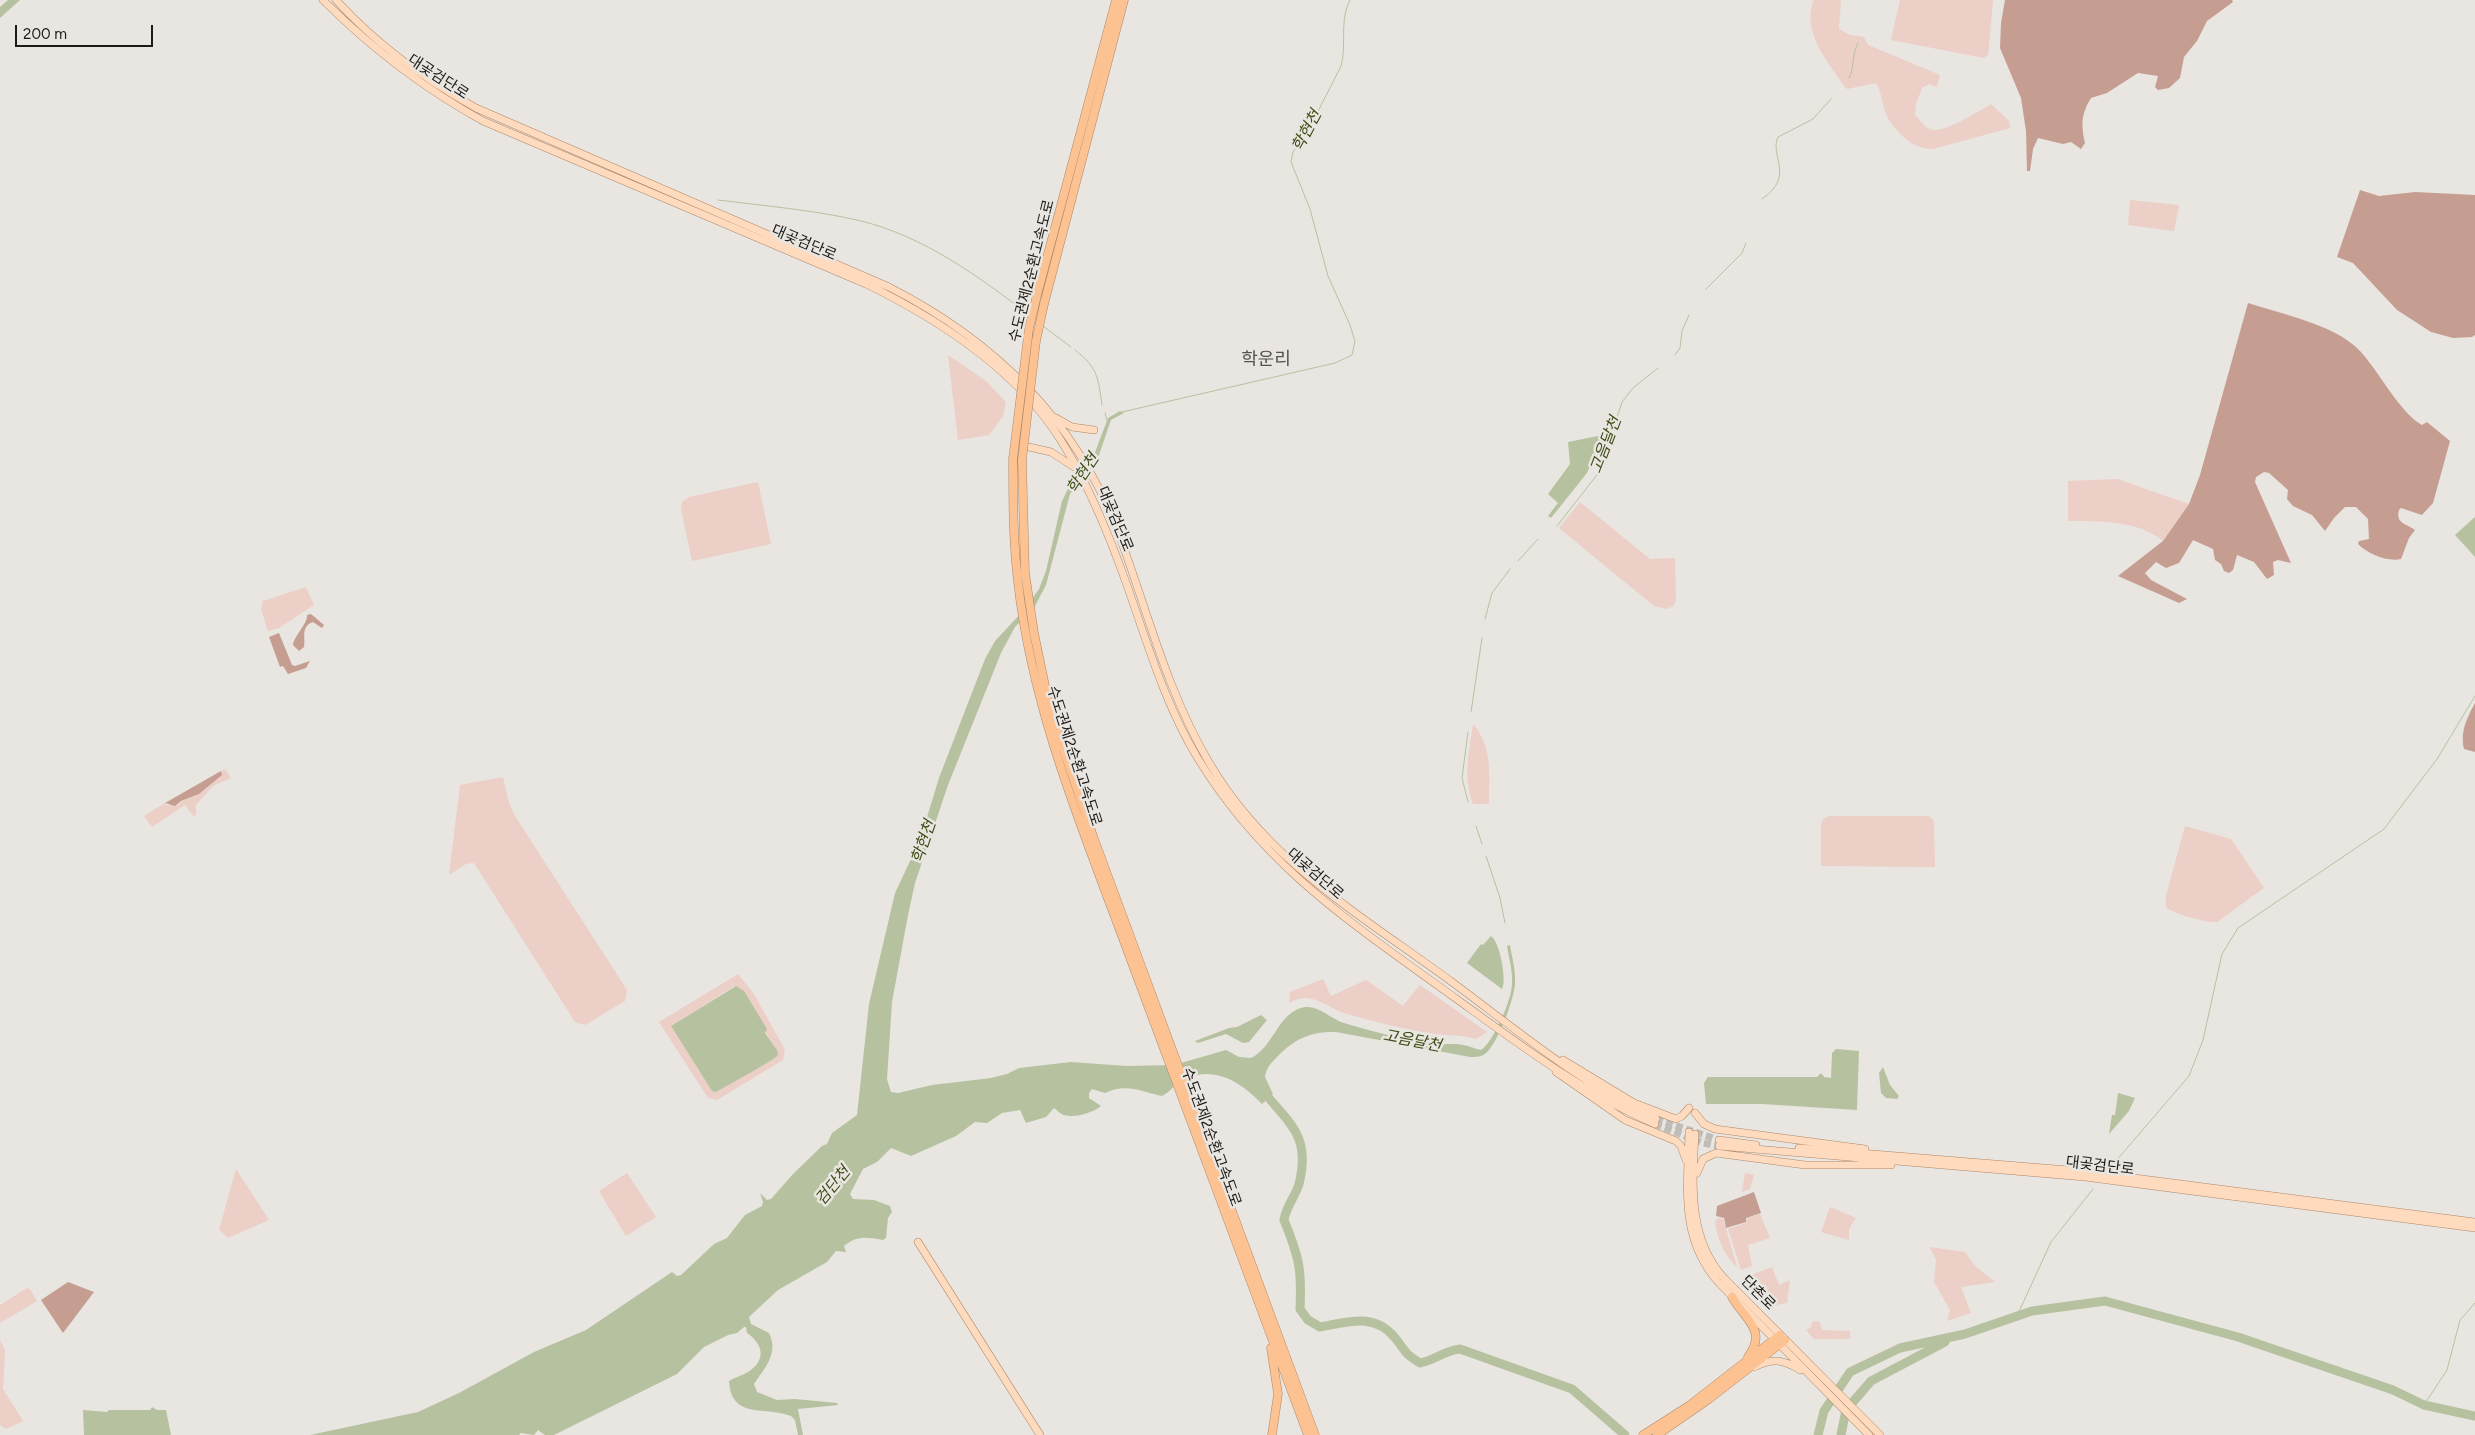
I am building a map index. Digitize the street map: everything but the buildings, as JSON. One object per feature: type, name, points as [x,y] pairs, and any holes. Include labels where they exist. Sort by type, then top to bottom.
[{"type":"highway","name":"수도권제2순환고속도로","points":[[1116,0],[1029,328],[1013,459],[1013,511],[1018,582],[1026,636],[1043,708],[1058,758],[1167,1046]]},
{"type":"highway","name":"수도권제2순환고속도로","points":[[1124,0],[1044,304],[1036,342],[1022,460],[1025,573],[1034,633],[1050,710],[1070,771],[1269,1331],[1308,1435]]},
{"type":"highway","name":"수도권제2순환고속도로","points":[[1188,1104],[1317,1435]]},
{"type":"highway","points":[[1732,1297],[1754,1327],[1757,1335],[1754,1349],[1745,1367]]},
{"type":"highway","points":[[1269,1331],[1278,1394],[1272,1435]]},
{"type":"highway","points":[[1657,1435],[1665,1426],[1780,1340]]},
{"type":"highway","points":[[1643,1435],[1665,1426]]},
{"type":"main road","name":"대곶검단로","points":[[324,0],[359,35],[403,71],[446,100],[483,121],[866,284],[920,313],[972,348],[998,370],[1050,425],[1084,483],[1113,546],[1157,670],[1180,726],[1200,762],[1235,813],[1266,850],[1307,888],[1489,1023],[1539,1052]]},
{"type":"main road","name":"대곶검단로","points":[[336,0],[365,30],[404,62],[452,95],[476,108],[854,271],[920,303],[1000,359],[1018,376],[1050,414],[1080,456],[1090,474],[1114,522],[1163,663],[1184,716],[1211,766],[1228,792],[1265,837],[1314,884],[1492,1012],[1539,1052],[1600,1097],[1656,1122]]},
{"type":"main road","points":[[1050,414],[1068,426],[1094,430]]},
{"type":"main road","points":[[1029,447],[1051,452],[1074,466]]},
{"type":"main road","points":[[1539,1052],[1576,1067],[1634,1103],[1676,1118],[1692,1111],[1704,1124],[1715,1129],[1744,1135],[1820,1142],[1907,1156]]},
{"type":"main road","points":[[1539,1052],[1564,1079],[1607,1109],[1625,1120],[1676,1141],[1684,1153],[1691,1179]]},
{"type":"main road","name":"단촌로","points":[[1692,1133],[1688,1219],[1696,1250],[1711,1274],[1732,1297],[1780,1340]]},
{"type":"main road","name":"대곶검단로","points":[[2475,1222],[2332,1205],[2138,1178],[1907,1156],[1719,1143],[2086,1177],[2475,1228]]},
{"type":"main road","points":[[1691,1179],[1703,1159],[1716,1153],[1805,1165],[1952,1166]]},
{"type":"main road","name":"단촌로","points":[[1691,1179],[1696,1226],[1709,1259],[1780,1340],[1869,1435]]},
{"type":"main road","points":[[918,1242],[1040,1435]]},
{"type":"main road","points":[[1745,1367],[1776,1360],[1786,1362],[1816,1378]]},
{"type":"main road","name":"단촌로","points":[[1816,1378],[1880,1435]]},
{"type":"shaded area","points":[[1814,0],[1841,0],[1839,29],[1850,35],[1864,37],[1868,45],[1940,75],[1937,87],[1929,84],[1922,88],[1916,104],[1915,115],[1928,128],[1939,130],[1946,128],[1991,104],[2009,121],[2010,128],[1933,149],[1919,147],[1912,143],[1900,134],[1890,122],[1876,83],[1847,89],[1831,68],[1813,35],[1811,12]]},
{"type":"shaded area","points":[[1900,0],[1993,0],[1988,55],[1984,58],[1891,40]]},
{"type":"shaded area","points":[[2005,0],[2232,0],[2233,2],[2207,21],[2197,41],[2184,57],[2180,78],[2169,88],[2158,90],[2155,87],[2158,76],[2138,73],[2107,93],[2091,98],[2084,115],[2083,131],[2085,143],[2081,149],[2071,142],[2063,144],[2038,138],[2033,149],[2030,171],[2027,171],[2026,131],[2021,98],[2000,48],[2001,23]]},
{"type":"shaded area","points":[[2360,190],[2379,196],[2415,192],[2475,195],[2475,335],[2472,337],[2453,338],[2431,332],[2397,310],[2353,263],[2337,257]]},
{"type":"shaded area","points":[[2130,200],[2179,205],[2174,231],[2128,225]]},
{"type":"shaded area","points":[[2248,303],[2308,321],[2350,342],[2367,359],[2405,411],[2422,425],[2427,422],[2450,441],[2433,503],[2422,515],[2401,508],[2399,510],[2400,521],[2415,530],[2409,538],[2401,559],[2396,560],[2378,556],[2358,544],[2359,541],[2369,539],[2368,519],[2356,507],[2345,507],[2325,531],[2312,515],[2293,506],[2287,499],[2288,490],[2269,473],[2264,472],[2256,477],[2255,482],[2291,563],[2278,560],[2273,562],[2274,575],[2267,579],[2254,562],[2237,555],[2233,570],[2229,573],[2224,571],[2221,564],[2215,560],[2213,549],[2193,540],[2179,563],[2166,568],[2156,562],[2145,573],[2151,580],[2187,599],[2179,603],[2118,576],[2163,541],[2189,504],[2200,475]]},
{"type":"shaded area","points":[[948,355],[986,381],[1006,402],[1003,416],[989,435],[958,440]]},
{"type":"shaded area","points":[[2117,479],[2189,504],[2163,541],[2153,534],[2130,525],[2068,521],[2068,481]]},
{"type":"shaded area","points":[[758,482],[771,544],[692,561],[681,509],[682,502],[689,497]]},
{"type":"shaded area","points":[[1580,502],[1650,559],[1675,558],[1676,600],[1673,606],[1667,609],[1654,606],[1559,528]]},
{"type":"shaded area","points":[[306,587],[314,605],[279,628],[268,631],[261,609],[263,601]]},
{"type":"shaded area","points":[[311,614],[324,625],[322,628],[313,622],[306,627],[304,647],[299,651],[293,645],[294,641],[307,615]]},
{"type":"shaded area","points":[[279,633],[292,665],[295,666],[310,661],[306,668],[288,674],[283,666],[280,667],[269,637]]},
{"type":"shaded area","points":[[2475,703],[2475,752],[2464,749],[2463,736],[2467,719]]},
{"type":"shaded area","points":[[1473,724],[1484,742],[1489,762],[1489,804],[1473,804],[1468,784],[1468,764]]},
{"type":"shaded area","points":[[223,769],[226,770],[231,778],[213,786],[196,805],[196,815],[193,816],[185,805],[152,827],[144,816],[165,803],[167,805],[177,805],[199,794],[216,780]]},
{"type":"shaded area","points":[[221,771],[222,775],[199,794],[181,801],[175,806],[165,803]]},
{"type":"shaded area","points":[[503,777],[509,803],[515,816],[627,990],[625,1001],[585,1025],[575,1022],[474,863],[466,864],[449,875],[460,785]]},
{"type":"shaded area","points":[[1829,816],[1929,816],[1934,821],[1935,867],[1821,866],[1821,825],[1823,819]]},
{"type":"shaded area","points":[[2185,826],[2231,839],[2264,888],[2217,922],[2190,918],[2166,907],[2166,896]]},
{"type":"shaded area","points":[[738,974],[754,994],[785,1050],[783,1060],[717,1100],[708,1098],[659,1022]],"holes":[[[734,986],[744,994],[765,1027],[767,1035],[776,1048],[778,1055],[716,1092],[712,1091],[671,1026]]]},
{"type":"shaded area","points":[[1323,979],[1331,996],[1366,980],[1403,1006],[1420,985],[1487,1032],[1476,1039],[1434,1034],[1347,1014],[1312,999],[1297,999],[1289,1003],[1290,992]]},
{"type":"shaded area","points":[[236,1169],[269,1220],[228,1238],[219,1230]]},
{"type":"shaded area","points":[[627,1173],[656,1217],[626,1236],[599,1191]]},
{"type":"shaded area","points":[[1745,1173],[1754,1175],[1750,1189],[1742,1192]]},
{"type":"shaded area","points":[[1754,1192],[1761,1213],[1746,1218],[1746,1222],[1726,1228],[1724,1218],[1716,1216],[1717,1206]]},
{"type":"shaded area","points":[[1830,1207],[1856,1218],[1849,1229],[1849,1240],[1821,1232]]},
{"type":"shaded area","points":[[1760,1214],[1770,1238],[1748,1245],[1752,1266],[1741,1270],[1728,1229],[1746,1223],[1747,1218]]},
{"type":"shaded area","points":[[1718,1218],[1723,1219],[1737,1267],[1728,1258],[1719,1240],[1715,1221]]},
{"type":"shaded area","points":[[1929,1247],[1965,1252],[1975,1266],[1995,1282],[1961,1287],[1971,1313],[1947,1321],[1950,1310],[1934,1282],[1936,1259]]},
{"type":"shaded area","points":[[1772,1267],[1779,1285],[1790,1280],[1787,1303],[1777,1305],[1746,1277]]},
{"type":"shaded area","points":[[68,1282],[94,1292],[63,1333],[41,1300]]},
{"type":"shaded area","points":[[27,1288],[30,1289],[37,1301],[0,1323],[0,1305]]},
{"type":"shaded area","points":[[1813,1321],[1820,1322],[1822,1330],[1850,1331],[1850,1339],[1814,1339],[1806,1330],[1810,1328]]},
{"type":"shaded area","points":[[0,1340],[5,1350],[3,1389],[23,1421],[6,1429],[0,1425]]},
{"type":"water","points":[[8,0],[20,0],[0,18],[0,7]]},
{"type":"water","name":"검단천","points":[[1120,411],[1124,413],[1111,420],[1099,455],[1070,494],[1046,585],[1035,606],[1015,627],[1001,653],[948,785],[915,883],[892,1002],[887,1079],[891,1092],[898,1093],[932,1085],[991,1078],[1007,1074],[1019,1068],[1071,1062],[1127,1066],[1174,1065],[1226,1050],[1239,1057],[1251,1058],[1264,1047],[1291,1013],[1304,1007],[1311,1007],[1322,1011],[1338,1021],[1378,1033],[1425,1042],[1460,1044],[1481,1050],[1491,1039],[1509,1000],[1512,979],[1507,946],[1510,945],[1515,974],[1514,991],[1505,1021],[1490,1049],[1481,1056],[1470,1057],[1336,1032],[1319,1033],[1304,1037],[1290,1045],[1271,1064],[1266,1071],[1265,1077],[1273,1094],[1262,1104],[1236,1083],[1216,1075],[1205,1074],[1183,1080],[1162,1096],[1126,1088],[1105,1093],[1092,1089],[1089,1093],[1089,1098],[1101,1106],[1084,1114],[1068,1116],[1054,1108],[1046,1117],[1026,1123],[1020,1110],[1002,1113],[987,1123],[975,1122],[956,1136],[911,1156],[891,1148],[877,1162],[863,1169],[850,1194],[853,1199],[874,1200],[890,1206],[892,1212],[888,1218],[886,1238],[883,1240],[858,1238],[849,1242],[844,1246],[846,1252],[836,1251],[827,1262],[778,1290],[749,1317],[751,1324],[769,1333],[772,1340],[772,1354],[754,1384],[757,1392],[777,1400],[795,1399],[837,1403],[838,1405],[798,1409],[803,1435],[798,1435],[795,1420],[791,1416],[743,1407],[736,1402],[731,1393],[729,1381],[754,1367],[758,1362],[761,1352],[757,1342],[747,1333],[746,1327],[744,1327],[737,1333],[728,1335],[704,1347],[677,1374],[554,1435],[545,1435],[538,1430],[534,1435],[521,1433],[519,1435],[310,1435],[418,1412],[459,1393],[534,1352],[586,1330],[672,1272],[677,1276],[681,1275],[714,1244],[727,1238],[745,1215],[762,1206],[763,1202],[760,1193],[767,1200],[771,1199],[793,1174],[822,1146],[827,1144],[832,1133],[857,1115],[869,1004],[895,893],[920,840],[939,778],[985,659],[995,641],[1025,609],[1039,589],[1046,571],[1062,501],[1069,487],[1094,455],[1108,418]]},
{"type":"water","points":[[1603,435],[1587,473],[1551,518],[1548,516],[1558,503],[1548,494],[1570,464],[1568,442]]},
{"type":"water","points":[[2475,517],[2475,557],[2455,535]]},
{"type":"water","points":[[1491,936],[1497,946],[1502,962],[1504,978],[1502,989],[1467,963],[1481,944],[1483,945]]},
{"type":"water","points":[[736,986],[744,991],[767,1029],[765,1033],[777,1050],[778,1055],[716,1092],[712,1091],[671,1026]]},
{"type":"water","points":[[1261,1015],[1267,1020],[1249,1042],[1243,1043],[1226,1034],[1198,1043],[1195,1041],[1229,1028],[1237,1027]]},
{"type":"water","points":[[1836,1049],[1859,1051],[1857,1110],[1762,1104],[1706,1104],[1704,1083],[1708,1077],[1817,1077],[1821,1073],[1824,1077],[1831,1078],[1832,1053]]},
{"type":"water","points":[[1883,1067],[1890,1085],[1899,1096],[1897,1099],[1886,1098],[1881,1093],[1879,1073]]},
{"type":"water","points":[[2118,1093],[2135,1098],[2129,1111],[2109,1134],[2112,1115],[2115,1115]]},
{"type":"water","points":[[152,1407],[157,1410],[166,1410],[171,1435],[84,1435],[83,1410],[107,1412],[109,1410],[150,1410]]},
{"type":"waterway","name":"학현천","points":[[1122,412],[1335,363],[1352,355],[1355,341],[1350,325],[1328,276],[1310,209],[1291,162],[1293,152],[1306,135],[1341,66],[1345,16],[1350,0]]},
{"type":"waterway","name":"고음달천","points":[[1849,78],[1858,43]]},
{"type":"waterway","name":"고음달천","points":[[1762,199],[1772,191],[1778,182],[1780,174],[1776,151],[1778,137],[1813,119],[1831,99]]},
{"type":"waterway","points":[[718,200],[826,214],[884,228],[929,247],[971,273],[1030,316]]},
{"type":"waterway","name":"고음달천","points":[[1706,289],[1742,253],[1746,243]]},
{"type":"waterway","name":"고음달천","points":[[1675,355],[1680,348],[1682,331],[1689,315]]},
{"type":"waterway","points":[[1043,326],[1071,347]]},
{"type":"waterway","points":[[1075,350],[1083,356],[1096,374],[1102,405]]},
{"type":"waterway","name":"고음달천","points":[[1557,526],[1600,471],[1622,402],[1633,388],[1658,368]]},
{"type":"waterway","points":[[1105,413],[1107,420]]},
{"type":"waterway","name":"고음달천","points":[[1518,561],[1538,539]]},
{"type":"waterway","name":"고음달천","points":[[1485,619],[1492,593],[1510,569]]},
{"type":"waterway","name":"고음달천","points":[[1471,712],[1482,638]]},
{"type":"waterway","points":[[2109,1169],[2189,1076],[2203,1040],[2222,954],[2238,928],[2384,829],[2437,759],[2475,696]]},
{"type":"waterway","name":"고음달천","points":[[1468,732],[1462,778],[1468,802]]},
{"type":"waterway","name":"고음달천","points":[[1476,826],[1482,844]]},
{"type":"waterway","name":"고음달천","points":[[1486,856],[1500,898],[1505,923]]},
{"type":"waterway","points":[[1262,1090],[1289,1122],[1300,1142],[1302,1168],[1299,1184],[1284,1220],[1293,1244],[1300,1273],[1300,1309],[1308,1320],[1320,1327],[1351,1321],[1370,1322],[1388,1331],[1408,1355],[1420,1363],[1460,1349],[1572,1389],[1625,1435]]},
{"type":"waterway","points":[[2017,1316],[2051,1242],[2093,1189]]},
{"type":"waterway","points":[[1818,1435],[1824,1411],[1850,1372],[1900,1348],[1965,1334],[2032,1311],[2105,1301],[2238,1337],[2393,1390],[2424,1405],[2475,1416]]},
{"type":"waterway","points":[[2424,1405],[2447,1370],[2460,1320],[2475,1303]]},
{"type":"waterway","points":[[1841,1435],[1846,1410],[1871,1381],[1945,1342]]},
{"type":"tunnel","points":[[1656,1119],[1719,1140]]},
{"type":"tunnel","points":[[1655,1124],[1703,1143],[1719,1146]]},
{"type":"district","name":"학운리","points":[[1266,360]]}]
